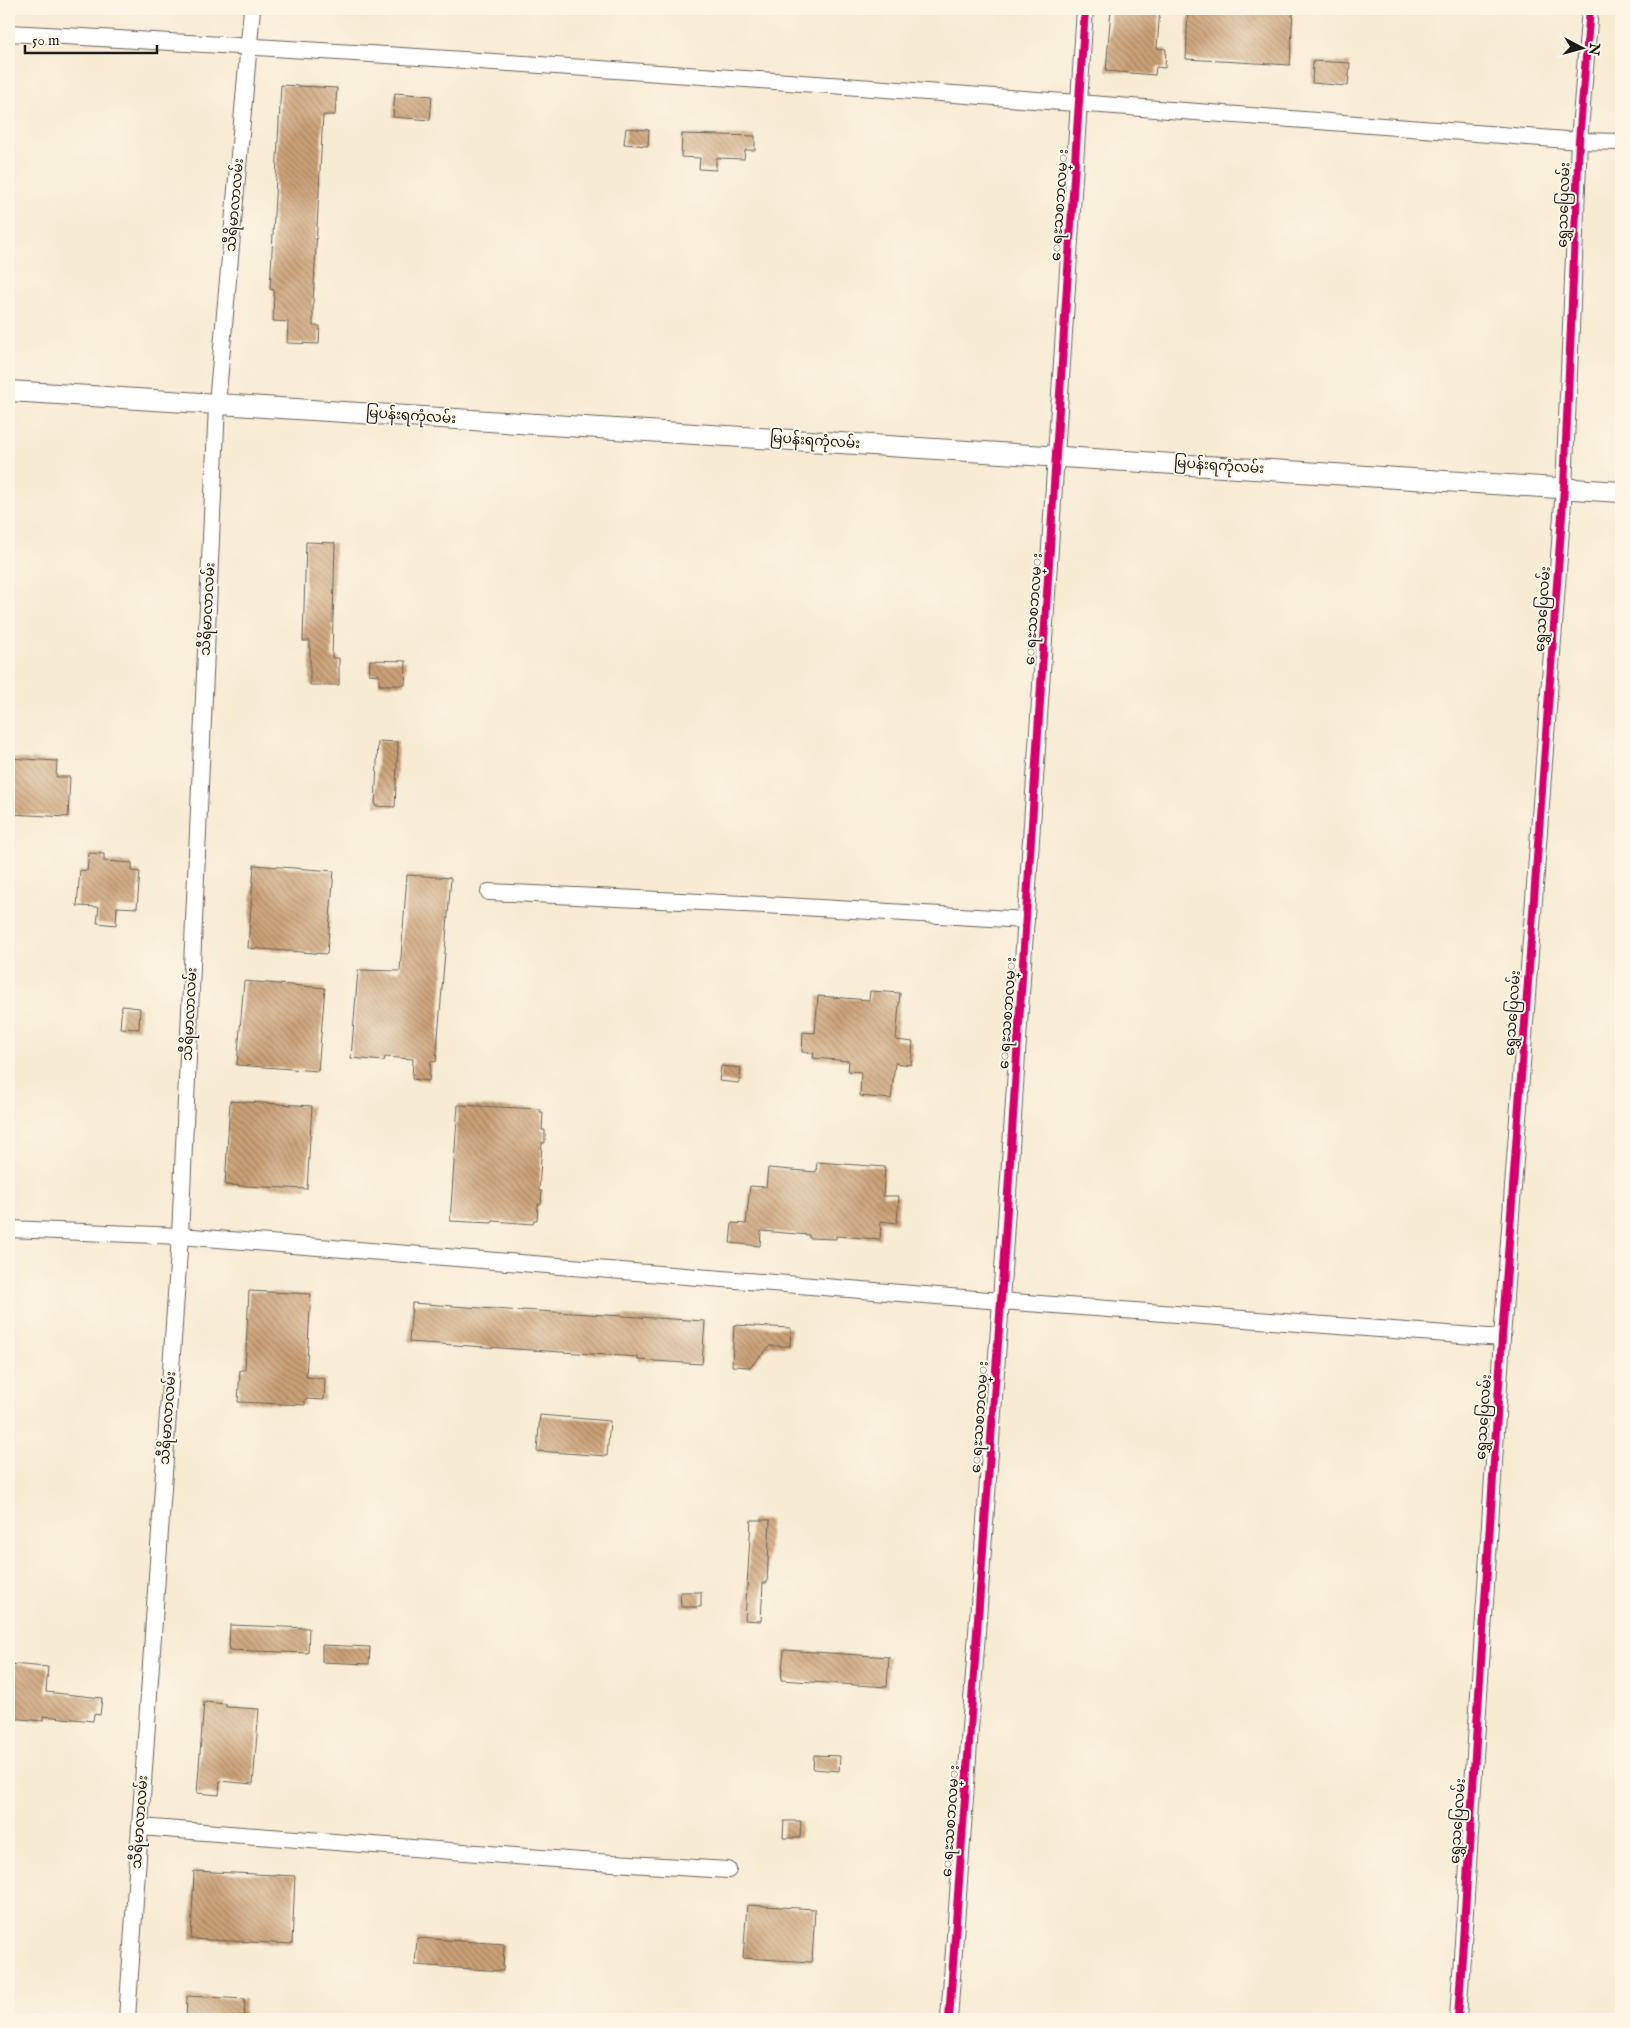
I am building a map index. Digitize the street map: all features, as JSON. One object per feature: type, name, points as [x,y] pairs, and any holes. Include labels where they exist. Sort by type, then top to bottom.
[{"type":"street","name":"သီရိမာလာလမ်း","points":[[126,2019],[180,1236],[217,404],[252,9]]},
{"type":"street","name":"ေရႊသစၥာလမ္း","points":[[949,2019],[1001,1301],[1085,9]]},
{"type":"street","name":"ရွှေသပြေလမ်း","points":[[1458,2019],[1502,1338],[1564,488],[1579,141],[1590,9]]},
{"type":"street","points":[[9,33],[250,46],[1079,102],[1579,141],[1621,142]]},
{"type":"street","name":"မြပန်းရကုံလမ်း","points":[[9,391],[1621,492]]},
{"type":"street","points":[[489,892],[1026,920]]},
{"type":"street","points":[[9,1229],[180,1236],[1001,1301],[1502,1338]]},
{"type":"street","points":[[140,1827],[581,1862],[728,1870]]},
{"type":"building","points":[[1111,9],[1160,9],[1157,48],[1166,49],[1165,68],[1156,67],[1155,75],[1106,71]]},
{"type":"building","points":[[1188,9],[1293,9],[1290,65],[1186,59]]},
{"type":"building","points":[[1313,61],[1350,63],[1348,86],[1312,83]]},
{"type":"building","points":[[281,85],[337,88],[335,115],[323,115],[313,303],[313,326],[320,326],[319,344],[287,343],[288,322],[273,321],[274,290],[270,289]]},
{"type":"building","points":[[395,93],[432,96],[430,120],[393,117]]},
{"type":"building","points":[[626,128],[649,130],[648,146],[624,144]]},
{"type":"building","points":[[682,134],[755,136],[755,150],[745,150],[744,159],[716,158],[716,170],[699,169],[700,158],[681,157]]},
{"type":"building","points":[[306,542],[335,543],[332,658],[339,658],[339,685],[310,685],[310,641],[303,641]]},
{"type":"building","points":[[370,660],[406,661],[405,685],[379,685],[379,675],[369,674]]},
{"type":"building","points":[[378,741],[398,742],[395,807],[375,806]]},
{"type":"building","points":[[9,758],[57,761],[56,777],[70,777],[68,817],[9,814]]},
{"type":"building","points":[[89,853],[104,854],[104,861],[132,863],[132,871],[140,872],[137,908],[117,907],[116,925],[97,923],[99,907],[77,906],[80,870],[87,871]]},
{"type":"building","points":[[254,865],[334,871],[327,954],[248,948]]},
{"type":"building","points":[[407,875],[451,878],[436,1062],[431,1061],[429,1081],[412,1079],[413,1059],[385,1057],[384,1061],[351,1058],[358,970],[400,971]]},
{"type":"building","points":[[244,981],[325,988],[318,1071],[237,1065]]},
{"type":"building","points":[[870,991],[900,993],[896,1040],[913,1042],[911,1065],[895,1063],[891,1099],[860,1096],[861,1072],[848,1071],[849,1061],[813,1058],[814,1053],[802,1052],[803,1032],[815,1033],[818,996],[869,1000]]},
{"type":"building","points":[[122,1006],[140,1008],[139,1029],[120,1028]]},
{"type":"building","points":[[721,1066],[741,1068],[739,1083],[719,1081]]},
{"type":"building","points":[[230,1101],[312,1106],[307,1189],[225,1185]]},
{"type":"building","points":[[458,1105],[540,1109],[540,1112],[543,1112],[542,1130],[545,1130],[545,1143],[542,1143],[539,1191],[542,1191],[541,1204],[538,1204],[537,1220],[534,1220],[533,1224],[493,1221],[492,1223],[450,1221]]},
{"type":"building","points":[[817,1162],[885,1167],[883,1196],[899,1196],[897,1223],[881,1221],[880,1239],[836,1236],[836,1239],[809,1238],[809,1235],[761,1231],[760,1246],[730,1243],[732,1223],[746,1224],[750,1186],[766,1187],[768,1168],[816,1172]]},
{"type":"building","points":[[249,1291],[311,1294],[306,1377],[325,1379],[324,1400],[305,1399],[305,1405],[238,1402],[240,1370],[245,1370]]},
{"type":"building","points":[[412,1303],[705,1321],[702,1364],[638,1360],[638,1357],[409,1342]]},
{"type":"building","points":[[734,1325],[791,1328],[790,1346],[770,1346],[750,1367],[732,1366]]},
{"type":"building","points":[[540,1415],[610,1421],[607,1456],[537,1451]]},
{"type":"building","points":[[751,1520],[770,1520],[767,1583],[763,1583],[761,1621],[745,1620]]},
{"type":"building","points":[[680,1592],[701,1592],[701,1607],[681,1607]]},
{"type":"building","points":[[230,1625],[309,1628],[308,1653],[229,1650]]},
{"type":"building","points":[[322,1645],[370,1647],[369,1664],[322,1662]]},
{"type":"building","points":[[784,1650],[889,1657],[887,1687],[781,1680]]},
{"type":"building","points":[[9,1664],[48,1667],[46,1692],[102,1698],[100,1715],[94,1714],[93,1721],[43,1716],[43,1721],[9,1718]]},
{"type":"building","points":[[204,1702],[226,1704],[226,1707],[259,1709],[253,1784],[220,1781],[219,1795],[197,1793]]},
{"type":"building","points":[[814,1755],[840,1756],[839,1771],[813,1769]]},
{"type":"building","points":[[784,1821],[801,1821],[800,1838],[783,1838]]},
{"type":"building","points":[[194,1871],[295,1876],[292,1944],[191,1939]]},
{"type":"building","points":[[747,1905],[815,1909],[812,1962],[743,1958]]},
{"type":"building","points":[[417,1938],[504,1944],[503,1971],[415,1965]]},
{"type":"building","points":[[187,1996],[245,1999],[244,2019],[186,2019]]},
{"type":"cycle path","points":[[949,2019],[1001,1301],[1085,9]]},
{"type":"cycle path","points":[[1458,2019],[1502,1338],[1564,488],[1579,141],[1590,9]]}]
